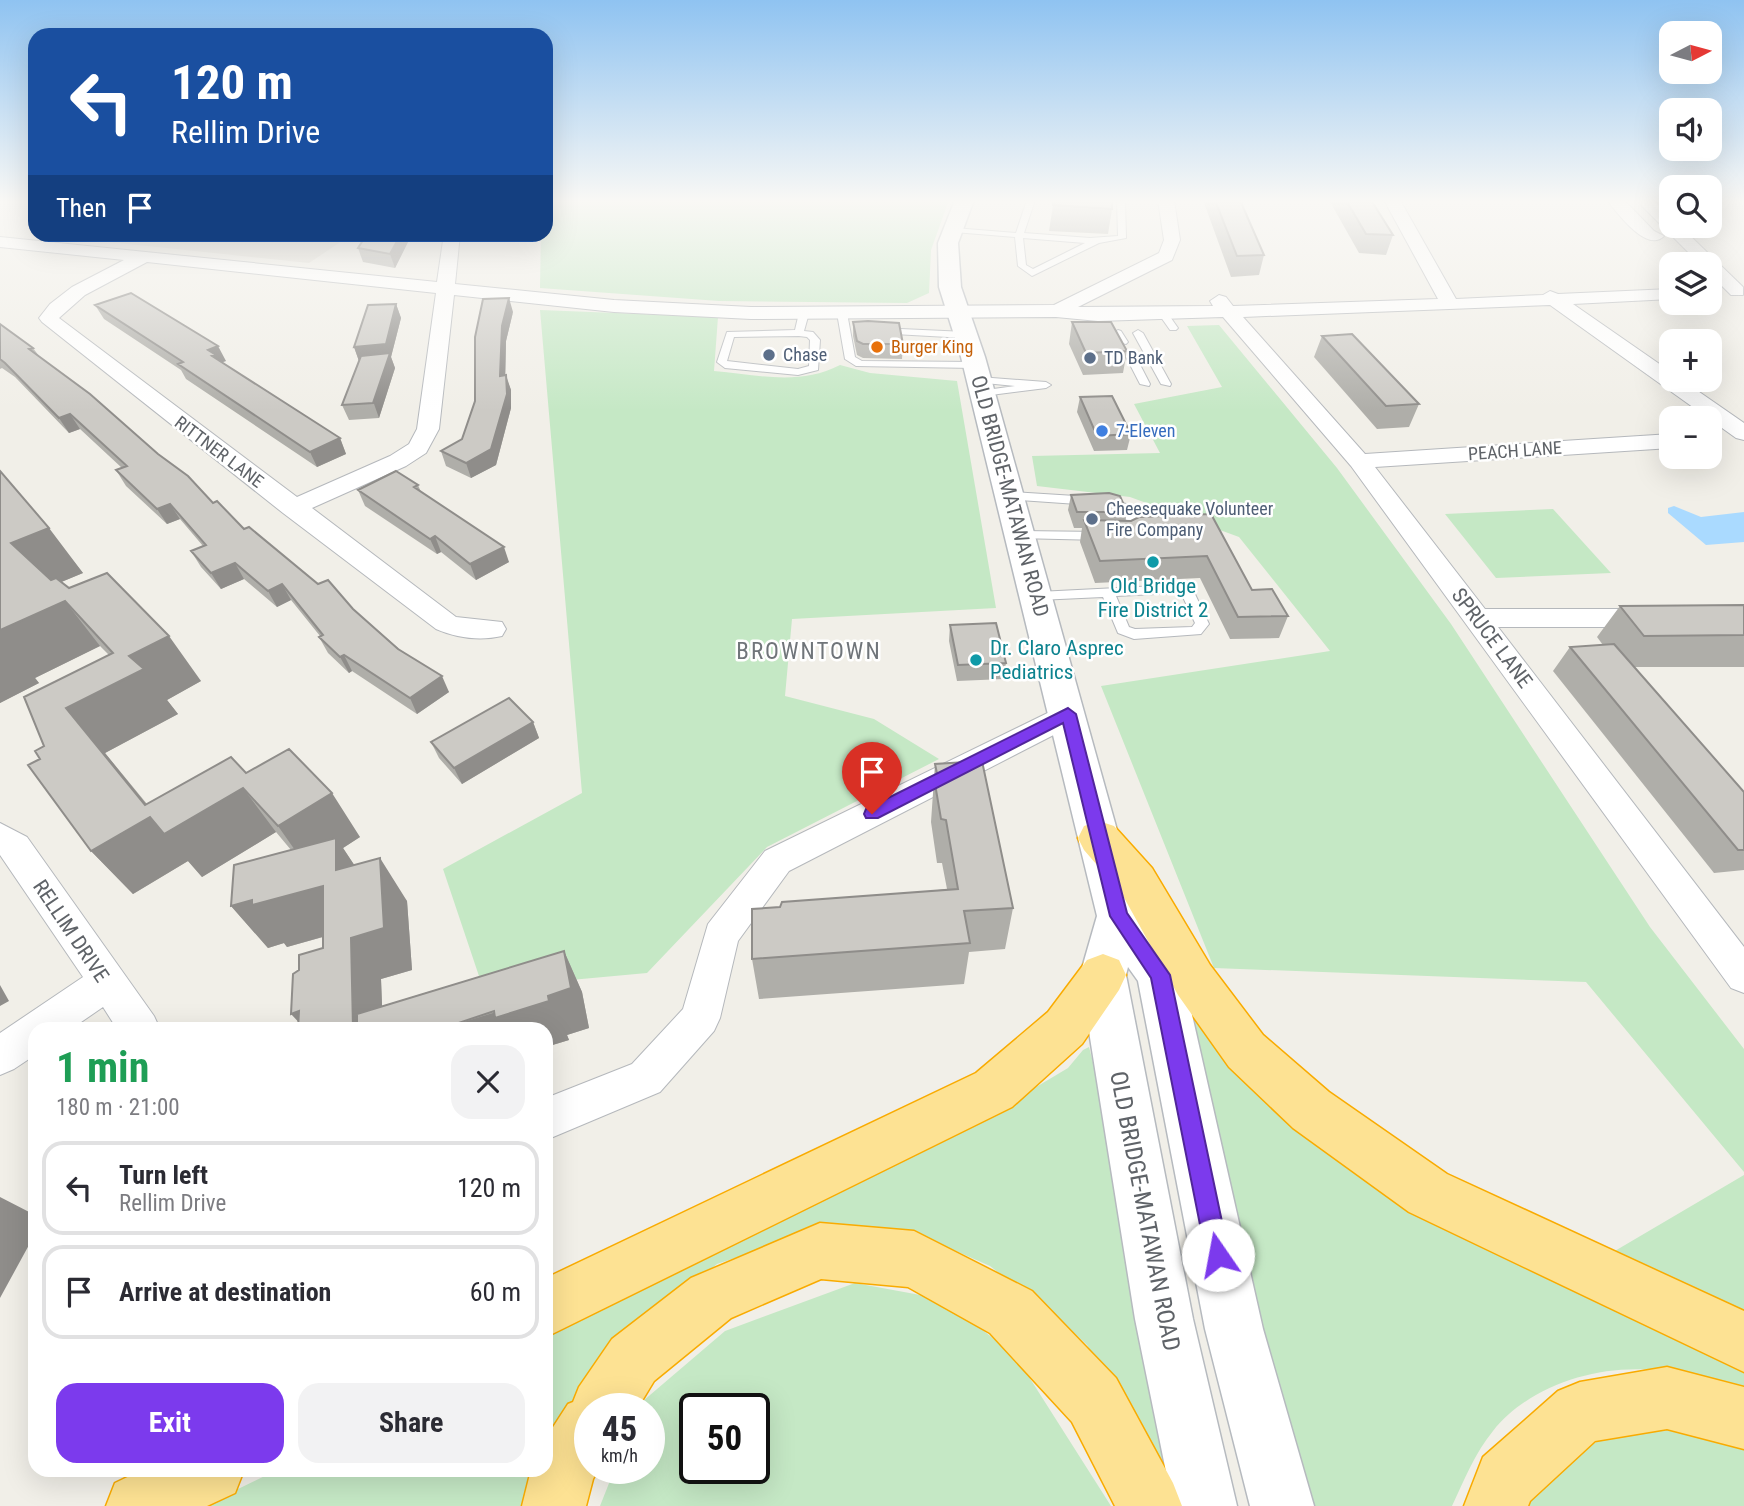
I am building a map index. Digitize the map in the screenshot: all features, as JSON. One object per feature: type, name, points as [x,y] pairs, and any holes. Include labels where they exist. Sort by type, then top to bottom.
[{"type":"highway","points":[[1099,838],[1137,881],[1194,980],[1246,1051],[1311,1110],[1428,1193],[1744,1342]]},
{"type":"highway","points":[[553,1305],[994,1090],[1065,1028],[1103,975]]},
{"type":"highway","points":[[611,1393],[633,1360],[711,1298],[820,1251],[914,1259],[1011,1312],[1094,1400],[1150,1506]]},
{"type":"highway","points":[[1496,1506],[1506,1480],[1580,1413],[1667,1398],[1744,1418]]},
{"type":"highway","points":[[554,1506],[564,1466],[574,1451]]},
{"type":"highway","points":[[138,1506],[198,1477]]},
{"type":"main road","name":"OLD BRIDGE-MATAWAN ROAD","points":[[949,270],[950,287],[979,379],[1038,596],[1119,916],[1160,975],[1234,1329],[1282,1506]]},
{"type":"main road","name":"OLD BRIDGE-MATAWAN ROAD","points":[[1119,916],[1103,975],[1164,1319],[1205,1506]]},
{"type":"street","name":"RITTNER LANE","points":[[119,270],[73,295],[56,308],[49,318],[65,334],[292,508],[446,622],[458,628],[492,629]]},
{"type":"street","points":[[277,270],[614,306],[804,313],[844,321],[958,312],[1056,311],[1168,320],[1226,311],[1451,305],[1659,294]]},
{"type":"street","points":[[292,508],[398,461],[418,448],[428,429],[447,270]]},
{"type":"street","points":[[1056,311],[1137,270]]},
{"type":"street","points":[[1429,270],[1451,305]]},
{"type":"street","points":[[1722,274],[1741,291]]},
{"type":"street","points":[[1616,276],[1644,295]]},
{"type":"street","points":[[1526,279],[1744,435]]},
{"type":"street","points":[[1722,292],[1741,291]]},
{"type":"street","name":"SPRUCE LANE","points":[[1226,311],[1359,461],[1744,976]]},
{"type":"street","points":[[1722,437],[1744,435]]},
{"type":"street","name":"PEACH LANE","points":[[1359,461],[1659,442]]},
{"type":"street","points":[[1478,618],[1677,618]]},
{"type":"street","points":[[553,1116],[646,1078],[700,1018],[722,934],[777,861],[1068,714]]},
{"type":"street","name":"RELLIM DRIVE","points":[[0,837],[15,847],[135,1022]]},
{"type":"street","points":[[49,1022],[106,983]]},
{"type":"street","points":[[0,1056],[28,1036]]},
{"type":"lane","points":[[799,333],[804,313]]},
{"type":"lane","points":[[844,321],[858,330]]},
{"type":"lane","points":[[844,321],[850,359],[860,364],[979,379]]},
{"type":"lane","points":[[872,330],[966,335]]},
{"type":"lane","points":[[799,333],[810,334],[815,340],[814,368],[798,372],[725,365],[722,362],[730,334],[799,333]]},
{"type":"lane","points":[[1123,337],[1150,384]]},
{"type":"lane","points":[[1150,384],[1129,353],[1150,384]]},
{"type":"lane","points":[[1010,496],[1107,502],[1128,509],[1137,532],[1126,536],[1021,535]]},
{"type":"lane","points":[[1038,596],[1108,592],[1177,589],[1187,592],[1202,624],[1196,631],[1134,634],[1123,630],[1108,592]]},
{"type":"green space","points":[[540,270],[930,270],[929,293],[907,303],[719,301],[540,288]]},
{"type":"green space","points":[[540,310],[718,317],[714,371],[794,377],[840,365],[870,373],[957,381],[996,608],[792,619],[785,696],[874,719],[939,759],[767,847],[647,973],[483,988],[443,869],[582,793]]},
{"type":"green space","points":[[1219,325],[1337,468],[1451,624],[1650,927],[1744,1049],[1744,1172],[1586,982],[1214,968],[1101,686],[1330,651],[1239,537],[1130,497],[1037,486],[1032,456],[1160,453],[1134,404],[1222,387],[1187,326]]},
{"type":"green space","points":[[1553,509],[1611,573],[1496,578],[1445,514]]},
{"type":"green space","points":[[1186,1008],[1211,1034],[1744,1364],[1744,1388],[1681,1374],[1638,1369],[1615,1370],[1569,1380],[1527,1401],[1493,1431],[1470,1467],[1452,1506],[1308,1506],[1275,1396]]},
{"type":"green space","points":[[1089,1047],[1099,1085],[1124,1257],[1164,1463],[1154,1465],[1087,1345],[1070,1329],[990,1266],[931,1240],[891,1232],[794,1238],[717,1264],[625,1340],[595,1393],[574,1393],[574,1429],[553,1466],[553,1332],[996,1111],[1068,1068],[1083,1050]]},
{"type":"green space","points":[[1744,1175],[1744,1312],[1608,1255]]},
{"type":"green space","points":[[855,1283],[942,1299],[1015,1355],[1111,1506],[600,1506],[609,1484],[665,1484],[665,1393],[652,1393],[725,1331]]},
{"type":"green space","points":[[1691,1427],[1744,1439],[1744,1506],[1525,1506],[1576,1452],[1617,1432]]},
{"type":"green space","points":[[263,1477],[547,1477],[530,1506],[203,1506]]},
{"type":"water","points":[[1674,506],[1701,517],[1744,512],[1744,542],[1706,545],[1668,513],[1668,508]]},
{"type":"building","points":[[131,293],[218,346],[208,350],[216,355],[212,356],[340,438],[310,452],[178,364],[183,362],[95,305]]},
{"type":"building","points":[[509,298],[502,326],[500,376],[506,375],[507,394],[491,449],[466,463],[441,451],[462,439],[475,401],[475,337],[483,299]]},
{"type":"building","points":[[396,304],[386,344],[354,347],[368,305]]},
{"type":"building","points":[[853,322],[899,323],[903,344],[863,344],[857,341]]},
{"type":"building","points":[[1072,322],[1111,322],[1127,351],[1086,353]]},
{"type":"building","points":[[0,324],[90,394],[158,454],[188,476],[213,503],[217,501],[244,529],[249,527],[318,584],[328,580],[353,609],[398,649],[442,676],[410,698],[344,655],[340,657],[319,637],[323,635],[282,584],[268,591],[235,563],[211,573],[191,551],[206,545],[170,504],[157,509],[116,470],[127,466],[70,414],[59,418],[0,359]]},
{"type":"building","points":[[1352,334],[1419,404],[1386,406],[1322,336]]},
{"type":"building","points":[[390,353],[373,403],[342,405],[361,356]]},
{"type":"building","points":[[1112,396],[1131,434],[1097,436],[1080,397]]},
{"type":"building","points":[[0,471],[49,528],[11,543],[51,580],[56,578],[69,588],[107,573],[169,636],[129,656],[144,669],[66,708],[145,805],[231,757],[246,773],[289,749],[332,793],[278,826],[243,788],[164,834],[150,817],[91,851],[28,765],[40,759],[35,751],[44,746],[24,697],[113,653],[65,601],[0,630]]},
{"type":"building","points":[[396,471],[418,485],[414,487],[504,547],[470,564],[435,536],[430,539],[358,490]]},
{"type":"building","points":[[1109,493],[1120,496],[1127,512],[1077,512],[1071,495]]},
{"type":"building","points":[[1211,514],[1252,590],[1272,589],[1288,616],[1238,617],[1207,556],[1100,561],[1084,520],[1131,521],[1139,517]]},
{"type":"building","points":[[1744,605],[1744,635],[1644,636],[1620,606]]},
{"type":"building","points":[[996,623],[1006,663],[958,665],[950,625]]},
{"type":"building","points":[[1614,644],[1744,792],[1744,850],[1738,850],[1570,647]]},
{"type":"building","points":[[509,698],[533,722],[454,768],[431,742]]},
{"type":"building","points":[[982,761],[1013,908],[964,911],[970,943],[752,959],[752,909],[780,907],[782,902],[958,889],[946,820],[941,819],[934,778],[938,778],[935,764]]},
{"type":"building","points":[[336,838],[336,870],[380,858],[384,928],[351,938],[353,1022],[298,1022],[299,1011],[291,1014],[293,974],[299,970],[299,955],[323,948],[323,886],[252,905],[252,900],[231,906],[234,865]]},
{"type":"building","points":[[564,951],[571,988],[548,996],[549,1001],[495,1018],[494,1011],[462,1022],[357,1022],[357,1014]]},
{"type":"place","name":"Burger King","points":[[877,347]]},
{"type":"place","name":"Chase","points":[[769,355]]},
{"type":"place","name":"TD Bank","points":[[1090,358]]},
{"type":"place","name":"7-Eleven","points":[[1102,431]]},
{"type":"place","name":"Cheesequake Volunteer Fire Company","points":[[1092,519]]},
{"type":"place","name":"Old Bridge Fire District 2","points":[[1153,562]]},
{"type":"place","name":"Dr. Claro Asprec Pediatrics","points":[[976,660]]},
{"type":"district","name":"BROWNTOWN","points":[[809,651]]},
{"type":"route","points":[[872,814],[1068,714],[1119,916],[1160,975],[1218,1255]]}]
